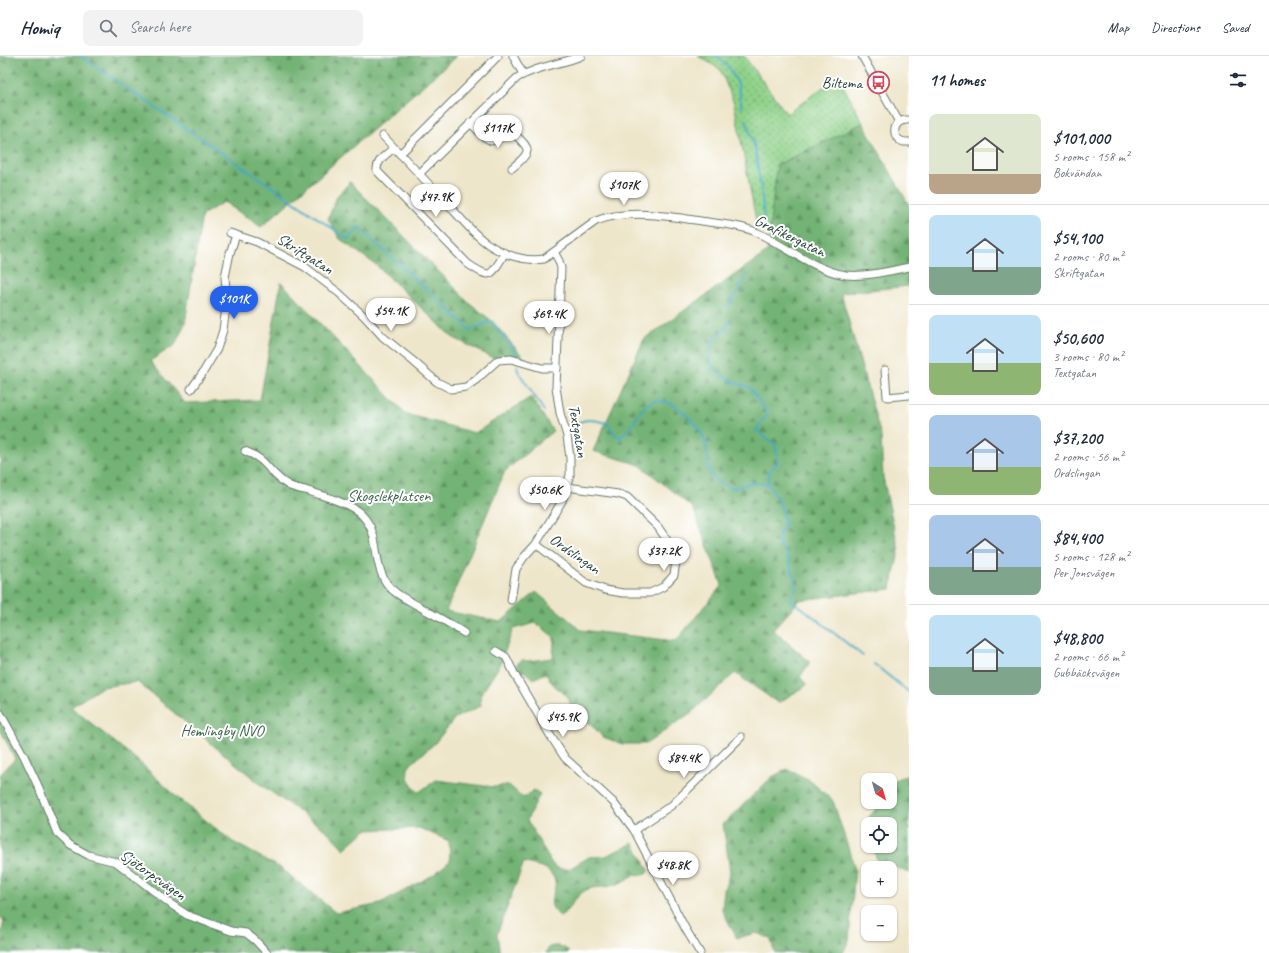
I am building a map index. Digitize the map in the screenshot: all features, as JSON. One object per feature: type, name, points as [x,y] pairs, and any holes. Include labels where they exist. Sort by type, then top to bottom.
[{"type":"street","points":[[400,154],[498,56]]},
{"type":"street","points":[[513,56],[523,74]]},
{"type":"street","points":[[419,174],[517,78],[526,72],[565,62],[581,56]]},
{"type":"street","points":[[862,56],[899,122]]},
{"type":"street","points":[[909,120],[899,122],[895,128],[896,135],[900,140],[909,142]]},
{"type":"street","points":[[470,123],[486,138],[492,141],[507,128],[510,129],[525,144],[528,152],[520,162],[512,168]]},
{"type":"street","name":"Grafikergatan","points":[[383,136],[487,244],[505,253],[525,259],[544,259],[596,221],[606,217],[638,215],[677,218],[734,226],[756,233],[817,266],[845,275],[867,275],[909,267]]},
{"type":"street","points":[[394,148],[379,161],[377,166],[378,171],[468,264],[483,274],[488,275],[492,272],[505,253]]},
{"type":"street","name":"Skriftgatan","points":[[191,389],[218,349],[223,330],[227,300],[226,277],[233,234],[257,242],[305,267],[339,293],[365,317],[383,338],[437,382],[451,389],[466,387],[498,360],[511,359],[542,368],[557,368]]},
{"type":"street","name":"Textgatan","points":[[511,600],[516,569],[524,557],[536,544],[562,501],[570,475],[570,458],[567,436],[560,413],[556,387],[561,268],[559,260],[554,252]]},
{"type":"street","points":[[886,370],[887,397],[909,394]]},
{"type":"street","points":[[245,451],[259,458],[274,475],[287,484],[346,505],[359,513],[368,522],[375,538],[380,571],[387,585],[405,599],[464,633]]},
{"type":"street","name":"Ordslingan","points":[[536,544],[586,583],[605,590],[623,593],[650,593],[663,587],[674,575],[676,561],[671,546],[658,527],[627,497],[618,494],[567,487]]},
{"type":"street","points":[[496,652],[506,657],[565,758],[613,802],[634,830],[685,928],[700,953]]},
{"type":"street","name":"Sjötorpsvägen","points":[[0,713],[24,756],[57,833],[70,845],[88,855],[116,862],[187,915],[231,931],[246,932],[267,953]]},
{"type":"street","points":[[634,830],[672,805],[741,737]]},
{"type":"green space","points":[[0,56],[457,56],[261,227],[224,202],[202,215],[185,323],[175,345],[150,361],[185,403],[260,400],[281,282],[406,414],[475,433],[531,397],[553,431],[505,471],[446,611],[501,622],[536,592],[581,630],[676,641],[722,585],[693,508],[640,465],[593,451],[644,339],[767,252],[777,165],[863,123],[909,205],[909,286],[841,293],[881,436],[883,477],[899,551],[891,589],[800,600],[773,630],[810,662],[800,677],[807,685],[778,703],[735,673],[692,712],[646,744],[622,744],[603,737],[569,702],[564,693],[553,684],[546,673],[533,679],[525,672],[518,672],[516,665],[522,660],[528,661],[553,658],[554,637],[536,623],[513,629],[500,665],[480,696],[481,706],[455,718],[435,743],[408,768],[409,780],[413,787],[419,792],[436,780],[494,787],[509,785],[523,798],[534,790],[540,794],[527,820],[554,866],[560,869],[569,869],[589,857],[606,856],[633,843],[649,870],[646,874],[635,874],[615,885],[586,890],[578,896],[560,916],[551,904],[555,887],[553,876],[544,868],[524,862],[497,934],[500,953],[0,953],[0,940],[4,921],[0,917],[0,775],[15,759],[0,729]],"holes":[[[137,682],[260,784],[328,832],[344,849],[366,830],[419,828],[449,841],[450,861],[433,875],[380,904],[336,913],[281,868],[233,842],[179,799],[137,760],[71,707],[102,687]]]},
{"type":"green space","points":[[698,56],[744,56],[787,114],[838,76],[863,123],[777,165],[770,227],[757,226],[734,103],[720,69]]},
{"type":"green space","points":[[350,182],[471,304],[492,321],[525,359],[511,355],[495,359],[452,337],[376,265],[340,239],[328,219],[337,196]]},
{"type":"green space","points":[[787,769],[808,779],[833,801],[855,869],[849,940],[843,953],[775,953],[770,938],[756,933],[737,938],[722,910],[724,890],[730,872],[723,824],[772,777]]},
{"type":"green space","points":[[909,775],[909,873],[897,868],[897,861],[877,861],[875,853],[897,853],[897,817],[869,817],[876,809],[897,809],[897,779]]},
{"type":"green space","points":[[549,947],[563,947],[569,953],[546,953]]},
{"type":"waterway","points":[[80,56],[348,239],[358,227],[470,330],[492,321],[516,355]]},
{"type":"waterway","points":[[717,56],[730,69],[738,84],[742,108]]},
{"type":"waterway","points":[[746,120],[755,148],[764,221]]},
{"type":"waterway","points":[[729,306],[747,274]]},
{"type":"waterway","points":[[729,320],[724,331],[713,340],[709,352],[711,364],[719,373],[734,382],[750,388],[768,414],[756,430],[775,444],[778,462],[769,472],[768,484],[780,503],[785,525],[779,534],[779,545],[786,552],[797,588],[789,600],[801,607],[863,656]]},
{"type":"waterway","points":[[517,366],[518,371],[544,411]]},
{"type":"waterway","points":[[575,424],[591,420],[607,423],[620,438],[632,425],[646,405],[654,401],[663,401],[672,404],[680,410],[701,433],[706,443],[709,473],[719,483],[733,488],[751,483],[768,484]]},
{"type":"waterway","points":[[874,664],[909,692]]},
{"type":"place","name":"Biltema","points":[[878,83]]},
{"type":"park label","name":"Skogslekplatsen","points":[[389,496]]},
{"type":"park label","name":"Hemlingby NVO","points":[[222,731]]}]
